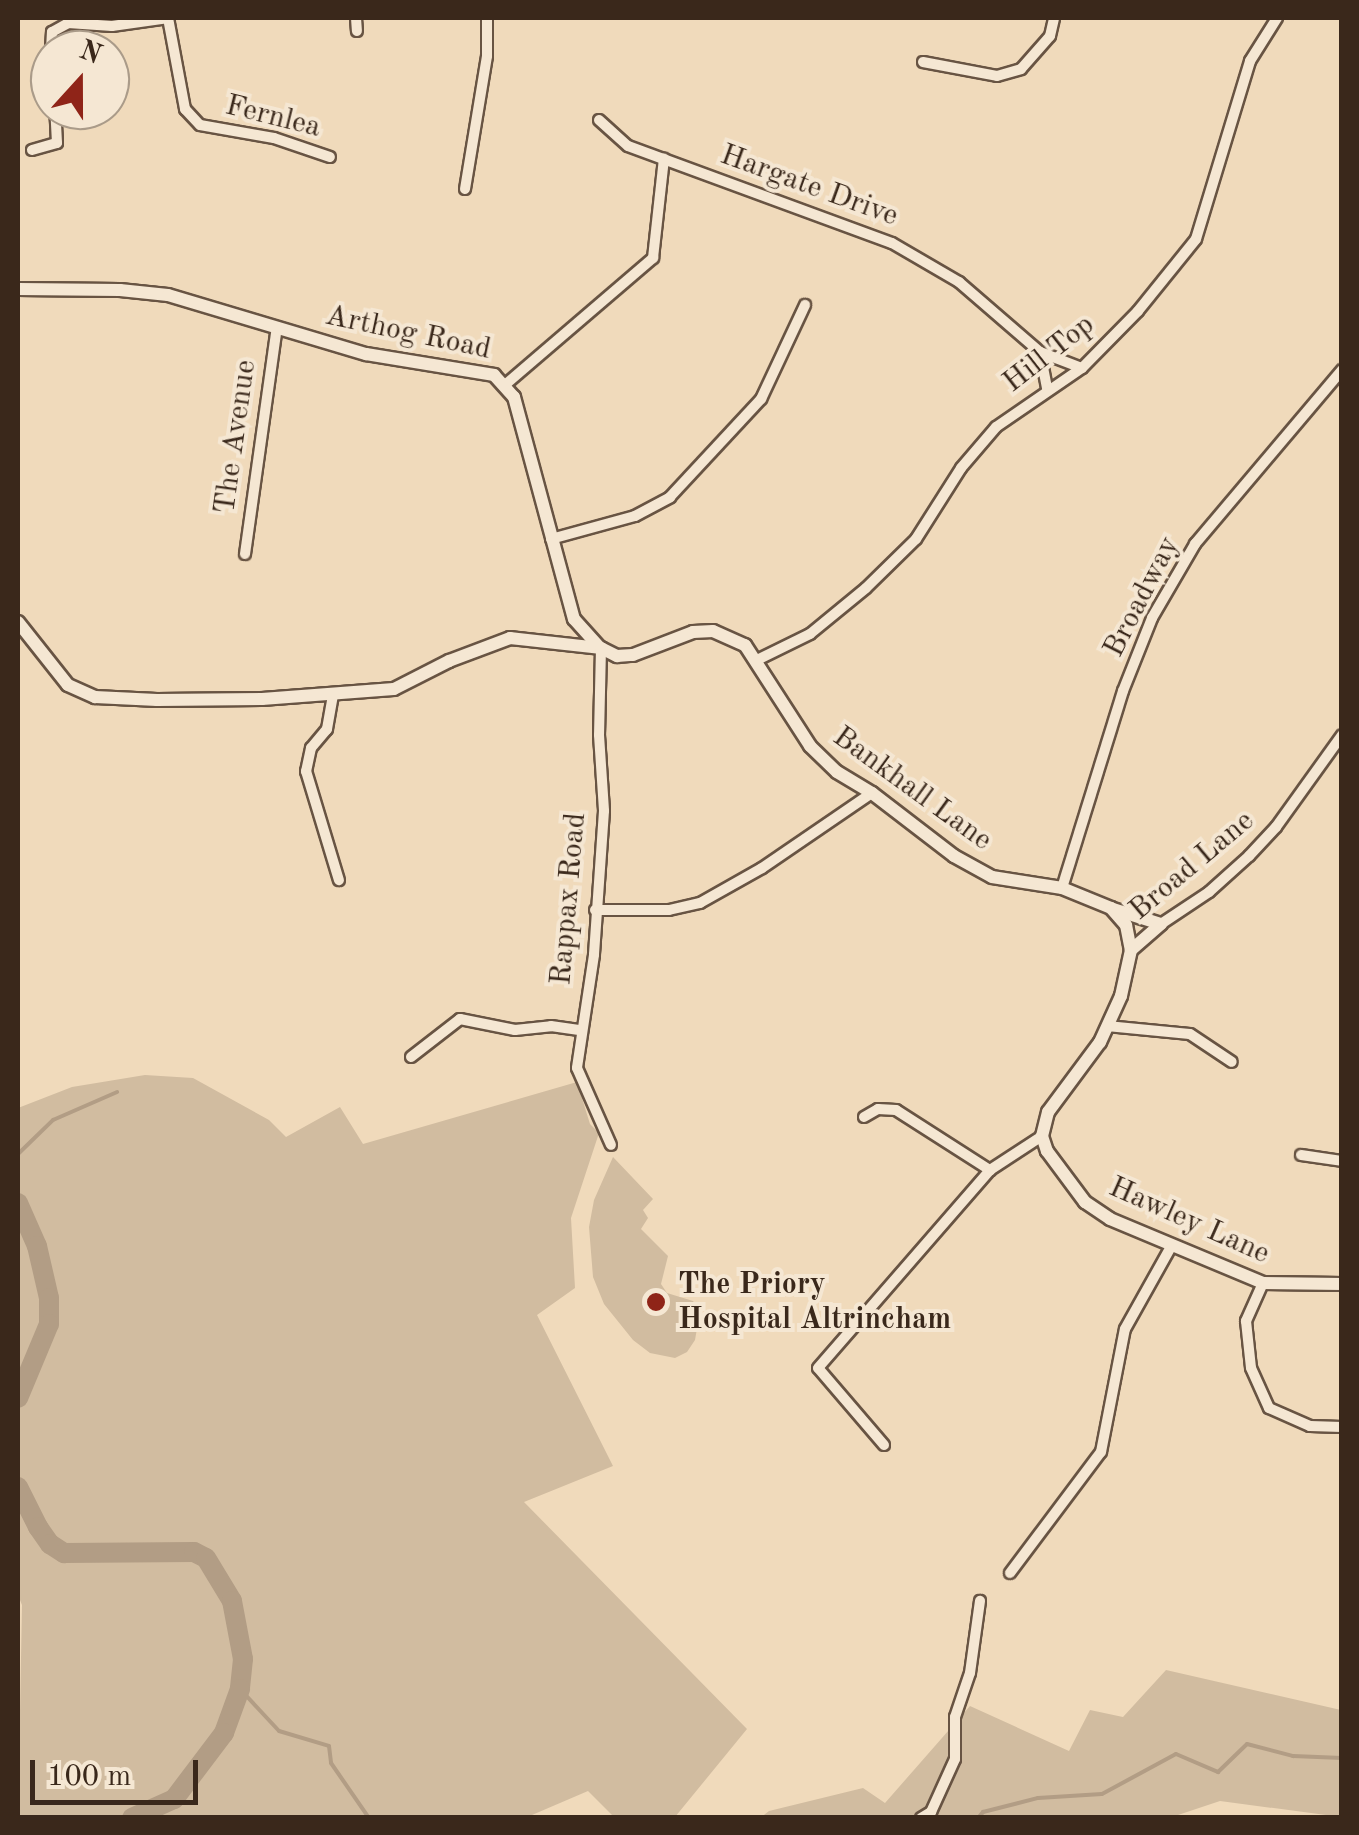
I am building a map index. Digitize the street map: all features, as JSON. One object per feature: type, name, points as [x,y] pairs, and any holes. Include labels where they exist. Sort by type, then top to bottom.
[{"type":"street","points":[[56,30],[68,24],[112,26],[168,18]]},
{"type":"street","name":"Fernlea","points":[[168,18],[185,109],[200,125],[274,138],[330,157]]},
{"type":"street","points":[[356,18],[356,31]]},
{"type":"street","points":[[465,189],[487,56],[487,18]]},
{"type":"street","points":[[923,62],[998,76],[1021,68],[1050,36],[1054,18]]},
{"type":"street","name":"Hill Top","points":[[757,660],[810,634],[866,588],[916,539],[960,468],[996,426],[1082,368],[1138,311],[1196,238],[1250,61],[1277,18]]},
{"type":"street","name":"Hargate Drive","points":[[599,120],[628,146],[892,242],[959,282],[1040,352],[1082,368]]},
{"type":"street","points":[[32,150],[57,143],[56,130]]},
{"type":"street","points":[[506,384],[653,258],[664,159]]},
{"type":"street","name":"Arthog Road","points":[[18,290],[146,291],[366,354],[494,374],[514,397],[574,619],[601,648]]},
{"type":"street","points":[[551,539],[635,516],[670,497],[761,398],[805,305]]},
{"type":"street","name":"The Avenue","points":[[245,554],[277,327]]},
{"type":"street","points":[[1040,352],[1047,389]]},
{"type":"street","name":"Broadway","points":[[1062,888],[1123,691],[1152,618],[1195,544],[1342,370]]},
{"type":"street","name":"Bankhall Lane","points":[[18,622],[68,685],[95,697],[248,700],[394,689],[449,661],[510,638],[601,648],[616,656],[633,655],[693,632],[714,631],[746,645],[810,746],[838,772],[954,856],[992,877],[1062,888],[1161,924]]},
{"type":"street","name":"Rappax Road","points":[[601,648],[599,735],[604,811],[594,955],[577,1068],[611,1146]]},
{"type":"street","points":[[333,695],[327,729],[311,748],[306,771],[340,880]]},
{"type":"street","name":"Broad Lane","points":[[1042,1136],[1048,1112],[1108,1026],[1131,950],[1209,892],[1250,854],[1276,827],[1342,735]]},
{"type":"street","points":[[595,910],[669,910],[700,903],[762,868],[872,793]]},
{"type":"street","points":[[1111,908],[1126,925],[1131,950]]},
{"type":"street","points":[[411,1057],[460,1020],[515,1030],[552,1026],[581,1030]]},
{"type":"street","points":[[1108,1026],[1190,1034],[1232,1062]]},
{"type":"street","points":[[864,1116],[885,1108],[906,1116],[990,1170]]},
{"type":"street","points":[[884,1446],[818,1368],[990,1170],[1042,1136]]},
{"type":"street","name":"Hawley Lane","points":[[1042,1136],[1061,1174],[1085,1202],[1110,1219],[1263,1283],[1342,1284]]},
{"type":"street","points":[[1301,1154],[1342,1161]]},
{"type":"street","points":[[1010,1573],[1101,1452],[1125,1329],[1172,1244]]},
{"type":"street","points":[[1263,1283],[1246,1321],[1251,1368],[1269,1408],[1310,1426],[1342,1427]]},
{"type":"street","points":[[921,1818],[931,1812],[955,1760],[955,1717],[970,1673],[980,1601]]},
{"type":"shaded area","points":[[145,1075],[193,1078],[269,1120],[286,1137],[340,1107],[363,1144],[577,1082],[590,1124],[599,1133],[571,1218],[575,1288],[537,1315],[613,1466],[524,1502],[747,1729],[675,1817],[614,1817],[588,1791],[525,1818],[18,1817],[22,1605],[18,1595],[18,1108],[72,1087]]},
{"type":"shaded area","points":[[613,1157],[653,1199],[643,1210],[648,1218],[641,1229],[668,1256],[661,1284],[667,1293],[693,1301],[700,1311],[695,1340],[687,1352],[675,1358],[650,1353],[633,1340],[604,1304],[593,1277],[589,1227],[594,1200]]},
{"type":"shaded area","points":[[1166,1670],[1341,1710],[1341,1817],[1220,1801],[1169,1818],[760,1818],[769,1811],[863,1788],[885,1803],[970,1706],[1069,1751],[1090,1710],[1123,1717]]},
{"type":"waterway","points":[[18,1154],[53,1120],[117,1092]]},
{"type":"waterway","points":[[18,1203],[37,1246],[49,1298],[49,1324],[18,1398]]},
{"type":"waterway","points":[[18,1487],[38,1527],[50,1544],[64,1553],[194,1552],[206,1558],[232,1601],[243,1659],[240,1689],[224,1733],[174,1799],[132,1818]]},
{"type":"waterway","points":[[240,1689],[279,1731],[329,1746],[331,1763],[369,1818]]},
{"type":"waterway","points":[[978,1818],[983,1812],[1038,1798],[1102,1794],[1176,1754],[1218,1772],[1247,1744],[1293,1756],[1342,1758]]},
{"type":"place","name":"The Priory Hospital Altrincham","points":[[656,1302]]}]
